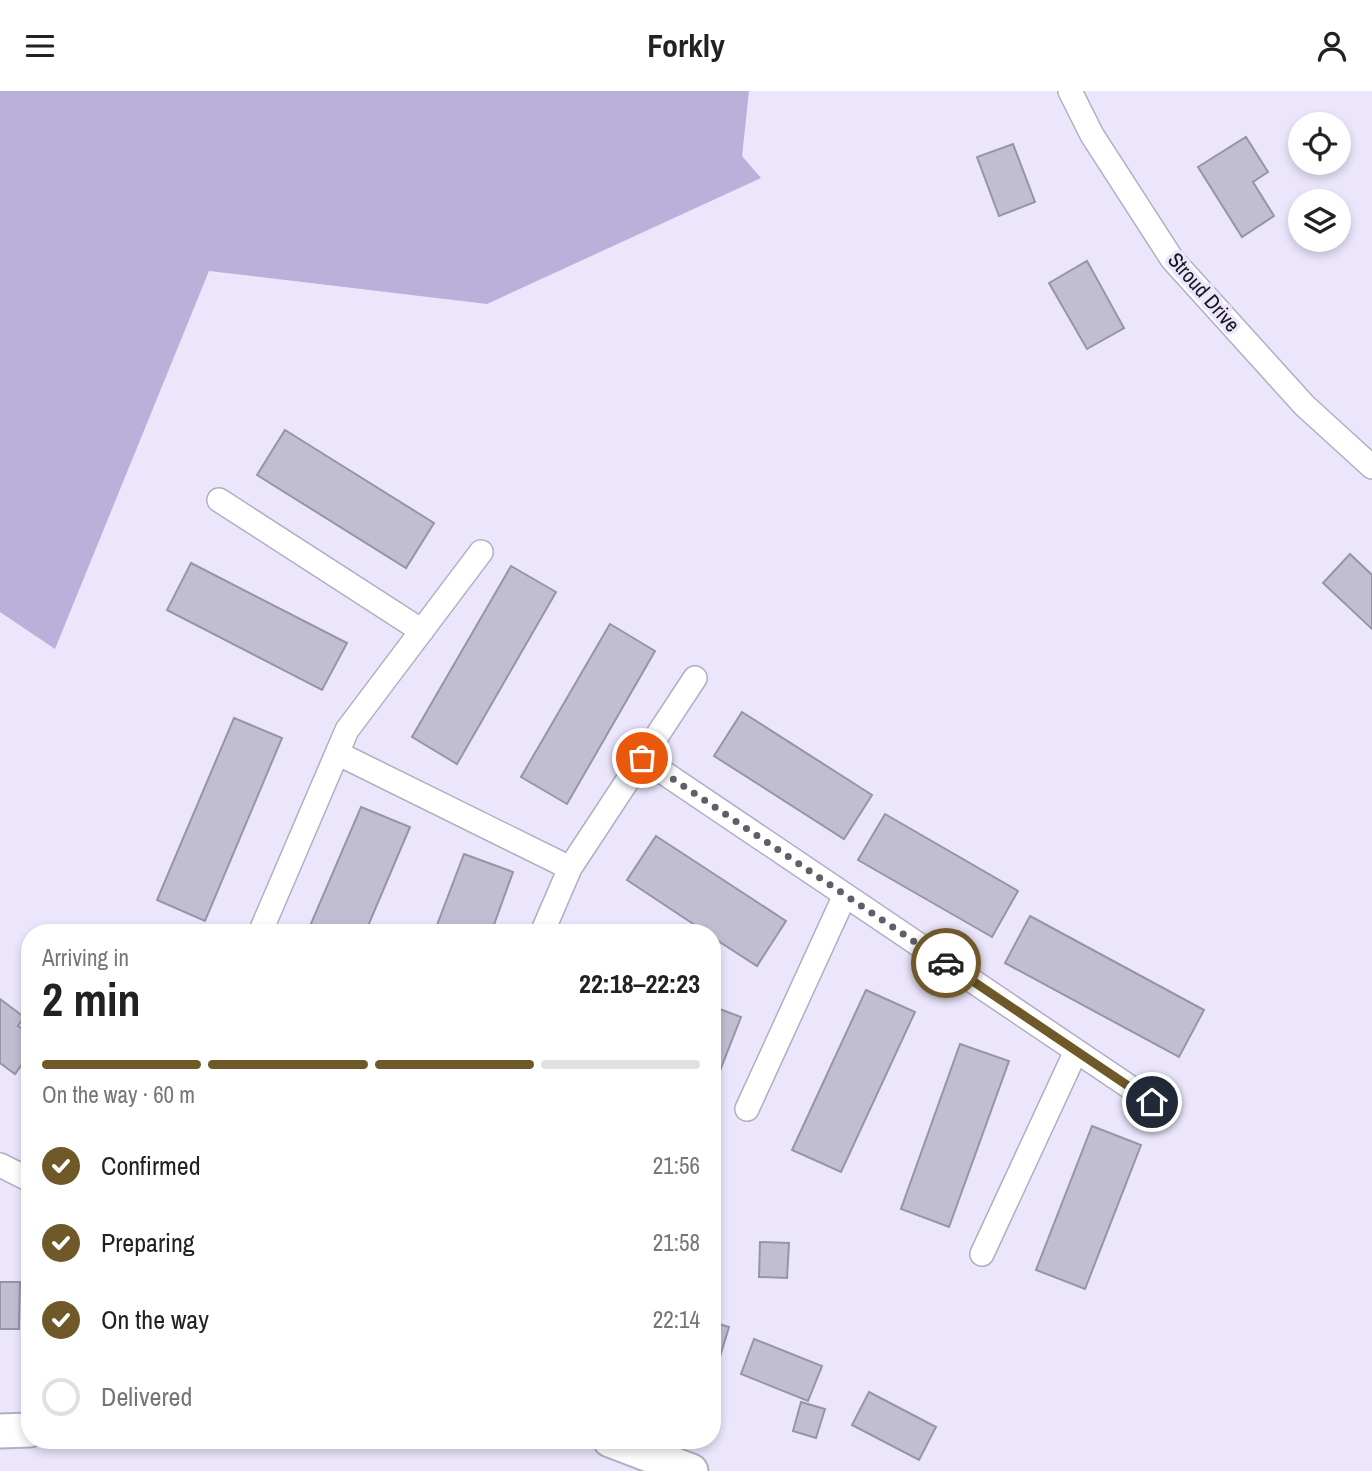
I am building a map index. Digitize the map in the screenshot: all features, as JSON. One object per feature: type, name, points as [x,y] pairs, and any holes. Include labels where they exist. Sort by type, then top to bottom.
[{"type":"street","name":"Stroud Drive","points":[[1070,91],[1092,135],[1172,259],[1304,405],[1372,467]]},
{"type":"street","points":[[219,499],[422,631]]},
{"type":"street","points":[[264,924],[347,730],[481,552]]},
{"type":"street","points":[[545,924],[570,868],[695,678]]},
{"type":"street","points":[[337,753],[570,868]]},
{"type":"street","points":[[642,758],[1152,1102]]},
{"type":"street","points":[[747,1109],[845,895]]},
{"type":"street","points":[[982,1254],[1076,1051]]},
{"type":"street","points":[[0,1165],[21,1176]]},
{"type":"street","points":[[0,1431],[21,1430]]},
{"type":"street","points":[[636,1449],[691,1471]]},
{"type":"shaded area","points":[[0,91],[749,91],[742,156],[761,178],[487,304],[209,271],[55,649],[0,612]]},
{"type":"building","points":[[1246,137],[1268,172],[1253,182],[1274,216],[1242,237],[1198,167]]},
{"type":"building","points":[[1013,144],[1035,202],[999,216],[977,157]]},
{"type":"building","points":[[1087,261],[1124,328],[1087,349],[1049,283]]},
{"type":"building","points":[[285,430],[434,523],[406,568],[257,475]]},
{"type":"building","points":[[1350,554],[1372,575],[1372,629],[1323,583]]},
{"type":"building","points":[[191,563],[347,643],[322,690],[167,610]]},
{"type":"building","points":[[511,566],[556,592],[457,764],[412,737]]},
{"type":"building","points":[[610,624],[655,651],[567,804],[521,777]]},
{"type":"building","points":[[742,712],[872,795],[844,839],[714,756]]},
{"type":"building","points":[[234,718],[282,738],[205,921],[157,900]]},
{"type":"building","points":[[361,807],[410,827],[369,924],[311,924]]},
{"type":"building","points":[[885,814],[1018,891],[992,937],[858,860]]},
{"type":"building","points":[[656,836],[786,921],[757,966],[721,943],[721,924],[693,924],[627,880]]},
{"type":"building","points":[[464,854],[513,872],[494,924],[437,924]]},
{"type":"building","points":[[1030,916],[1204,1010],[1179,1057],[1005,963]]},
{"type":"building","points":[[866,990],[915,1012],[841,1172],[792,1150]]},
{"type":"building","points":[[0,999],[21,1015],[18,1026],[21,1028],[21,1066],[15,1074],[0,1063]]},
{"type":"building","points":[[721,1009],[741,1017],[721,1068]]},
{"type":"building","points":[[960,1044],[1009,1061],[949,1227],[901,1209]]},
{"type":"building","points":[[1092,1126],[1141,1145],[1085,1289],[1036,1270]]},
{"type":"building","points":[[760,1242],[789,1243],[787,1278],[759,1277]]},
{"type":"building","points":[[0,1282],[20,1282],[19,1329],[0,1329]]},
{"type":"building","points":[[721,1325],[729,1327],[721,1353]]},
{"type":"building","points":[[754,1339],[822,1366],[808,1401],[741,1374]]},
{"type":"building","points":[[869,1392],[936,1427],[919,1460],[852,1425]]},
{"type":"building","points":[[801,1402],[825,1409],[816,1438],[793,1431]]},
{"type":"way so far","points":[[642,758],[946,963]]},
{"type":"route","points":[[946,963],[1152,1102]]}]
